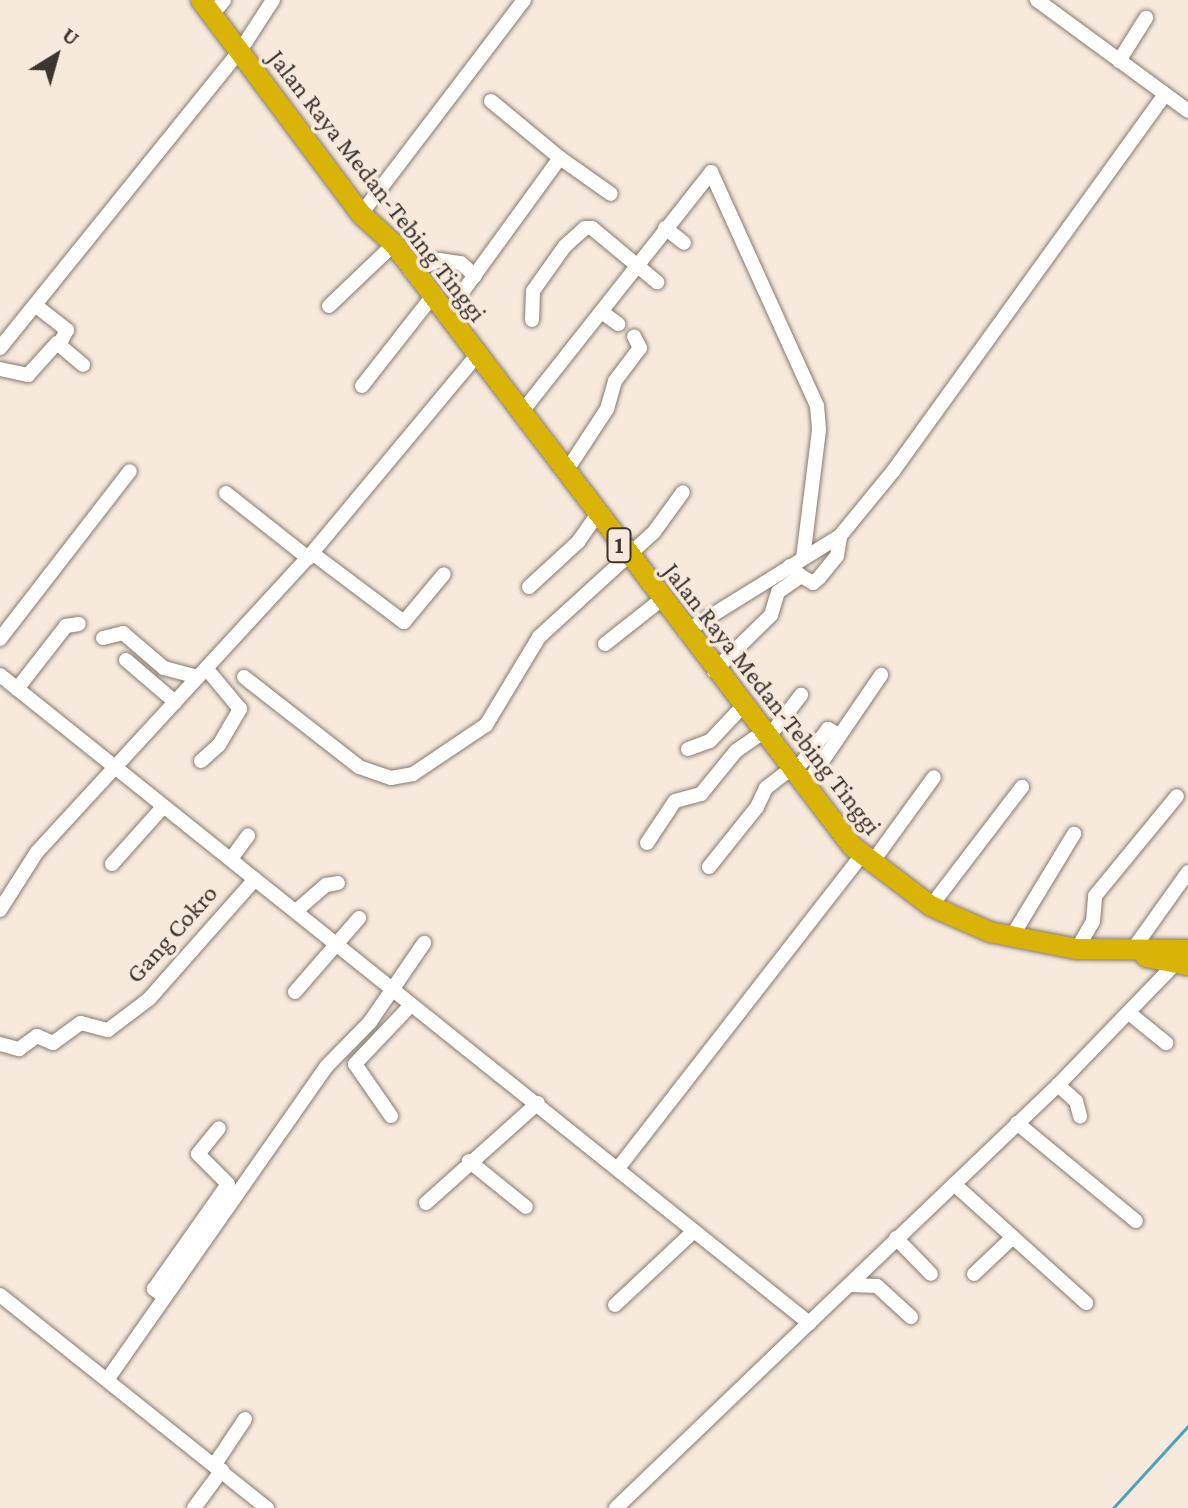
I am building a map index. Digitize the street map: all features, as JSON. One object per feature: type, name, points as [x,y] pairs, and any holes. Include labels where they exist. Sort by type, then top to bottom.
[{"type":"highway","name":"Jalan Raya Medan-Tebing Tinggi","points":[[212,5],[240,51],[361,214],[394,244],[411,272],[795,777],[866,860],[931,906],[1011,938],[1077,949],[1183,960]]},
{"type":"street","points":[[0,348],[240,51],[273,0]]},
{"type":"street","points":[[361,214],[524,0]]},
{"type":"street","points":[[1037,0],[1188,111]]},
{"type":"street","points":[[1119,61],[1146,18]]},
{"type":"street","points":[[685,632],[797,568],[840,536],[894,470],[1165,94]]},
{"type":"street","points":[[491,101],[560,158],[611,194]]},
{"type":"street","points":[[445,316],[560,158]]},
{"type":"street","points":[[521,413],[603,313],[665,228],[711,172],[817,406],[797,568],[778,592],[775,611],[714,671]]},
{"type":"street","points":[[532,320],[533,291],[580,230],[592,228],[657,282]]},
{"type":"street","points":[[665,228],[684,243]]},
{"type":"street","points":[[329,306],[394,244]]},
{"type":"street","points":[[411,272],[439,260],[461,263],[475,276]]},
{"type":"street","points":[[362,386],[431,298]]},
{"type":"street","points":[[0,369],[28,375],[60,343],[67,330],[35,305]]},
{"type":"street","points":[[603,313],[618,324]]},
{"type":"street","points":[[565,473],[607,409],[615,381],[640,348],[634,336]]},
{"type":"street","points":[[60,343],[83,365]]},
{"type":"street","points":[[0,910],[25,866],[310,556],[477,355]]},
{"type":"street","points":[[0,639],[130,471]]},
{"type":"street","points":[[244,677],[359,767],[391,778],[413,774],[486,725],[539,637],[665,521],[683,492]]},
{"type":"street","points":[[226,493],[404,622],[444,574]]},
{"type":"street","points":[[529,587],[578,542],[597,515]]},
{"type":"street","points":[[797,568],[817,581],[837,556],[840,536]]},
{"type":"street","points":[[605,644],[661,600]]},
{"type":"street","points":[[17,689],[66,626],[79,624]]},
{"type":"street","points":[[103,638],[123,633],[164,668],[202,672],[240,709],[219,745],[201,761]]},
{"type":"street","points":[[126,660],[175,702]]},
{"type":"street","points":[[0,675],[393,991],[619,1167],[809,1323]]},
{"type":"street","points":[[709,867],[757,807],[766,788],[795,777],[828,729],[840,735],[881,675]]},
{"type":"street","points":[[647,843],[675,801],[701,794],[736,751],[764,736],[801,695]]},
{"type":"street","points":[[688,749],[710,741],[742,707]]},
{"type":"street","points":[[619,1167],[934,777]]},
{"type":"street","points":[[931,906],[1022,787]]},
{"type":"street","points":[[1077,949],[1093,921],[1095,896],[1177,796]]},
{"type":"street","points":[[112,864],[163,807]]},
{"type":"street","points":[[1011,938],[1074,834]]},
{"type":"street","points":[[231,859],[248,836]]},
{"type":"street","points":[[1130,953],[1188,872]]},
{"type":"street","name":"Gang Cokro","points":[[0,1044],[19,1049],[33,1036],[53,1043],[81,1023],[108,1030],[149,999],[255,879]]},
{"type":"street","points":[[296,911],[326,885],[338,883]]},
{"type":"street","points":[[295,992],[339,947],[359,918]]},
{"type":"street","points":[[107,1380],[326,1067],[393,991],[396,978],[424,943]]},
{"type":"street","points":[[616,1508],[1058,1085],[1183,960]]},
{"type":"street","points":[[391,1116],[355,1064],[411,1005]]},
{"type":"street","points":[[1129,1013],[1166,1043]]},
{"type":"street","points":[[1058,1085],[1076,1101],[1080,1116]]},
{"type":"street","points":[[426,1203],[469,1161],[538,1103]]},
{"type":"street","points":[[1017,1123],[1136,1221]]},
{"type":"street","points":[[165,1297],[154,1289],[228,1184],[198,1154],[219,1128]]},
{"type":"street","points":[[469,1161],[526,1207]]},
{"type":"street","points":[[954,1184],[1086,1303]]},
{"type":"street","points":[[615,1305],[694,1231]]},
{"type":"street","points":[[896,1238],[931,1274]]},
{"type":"street","points":[[974,1274],[1012,1238]]},
{"type":"street","points":[[851,1285],[877,1286],[911,1317]]},
{"type":"street","points":[[0,1295],[267,1508]]},
{"type":"street","points":[[194,1508],[245,1419]]},
{"type":"waterway","points":[[1113,1508],[1188,1426]]}]
